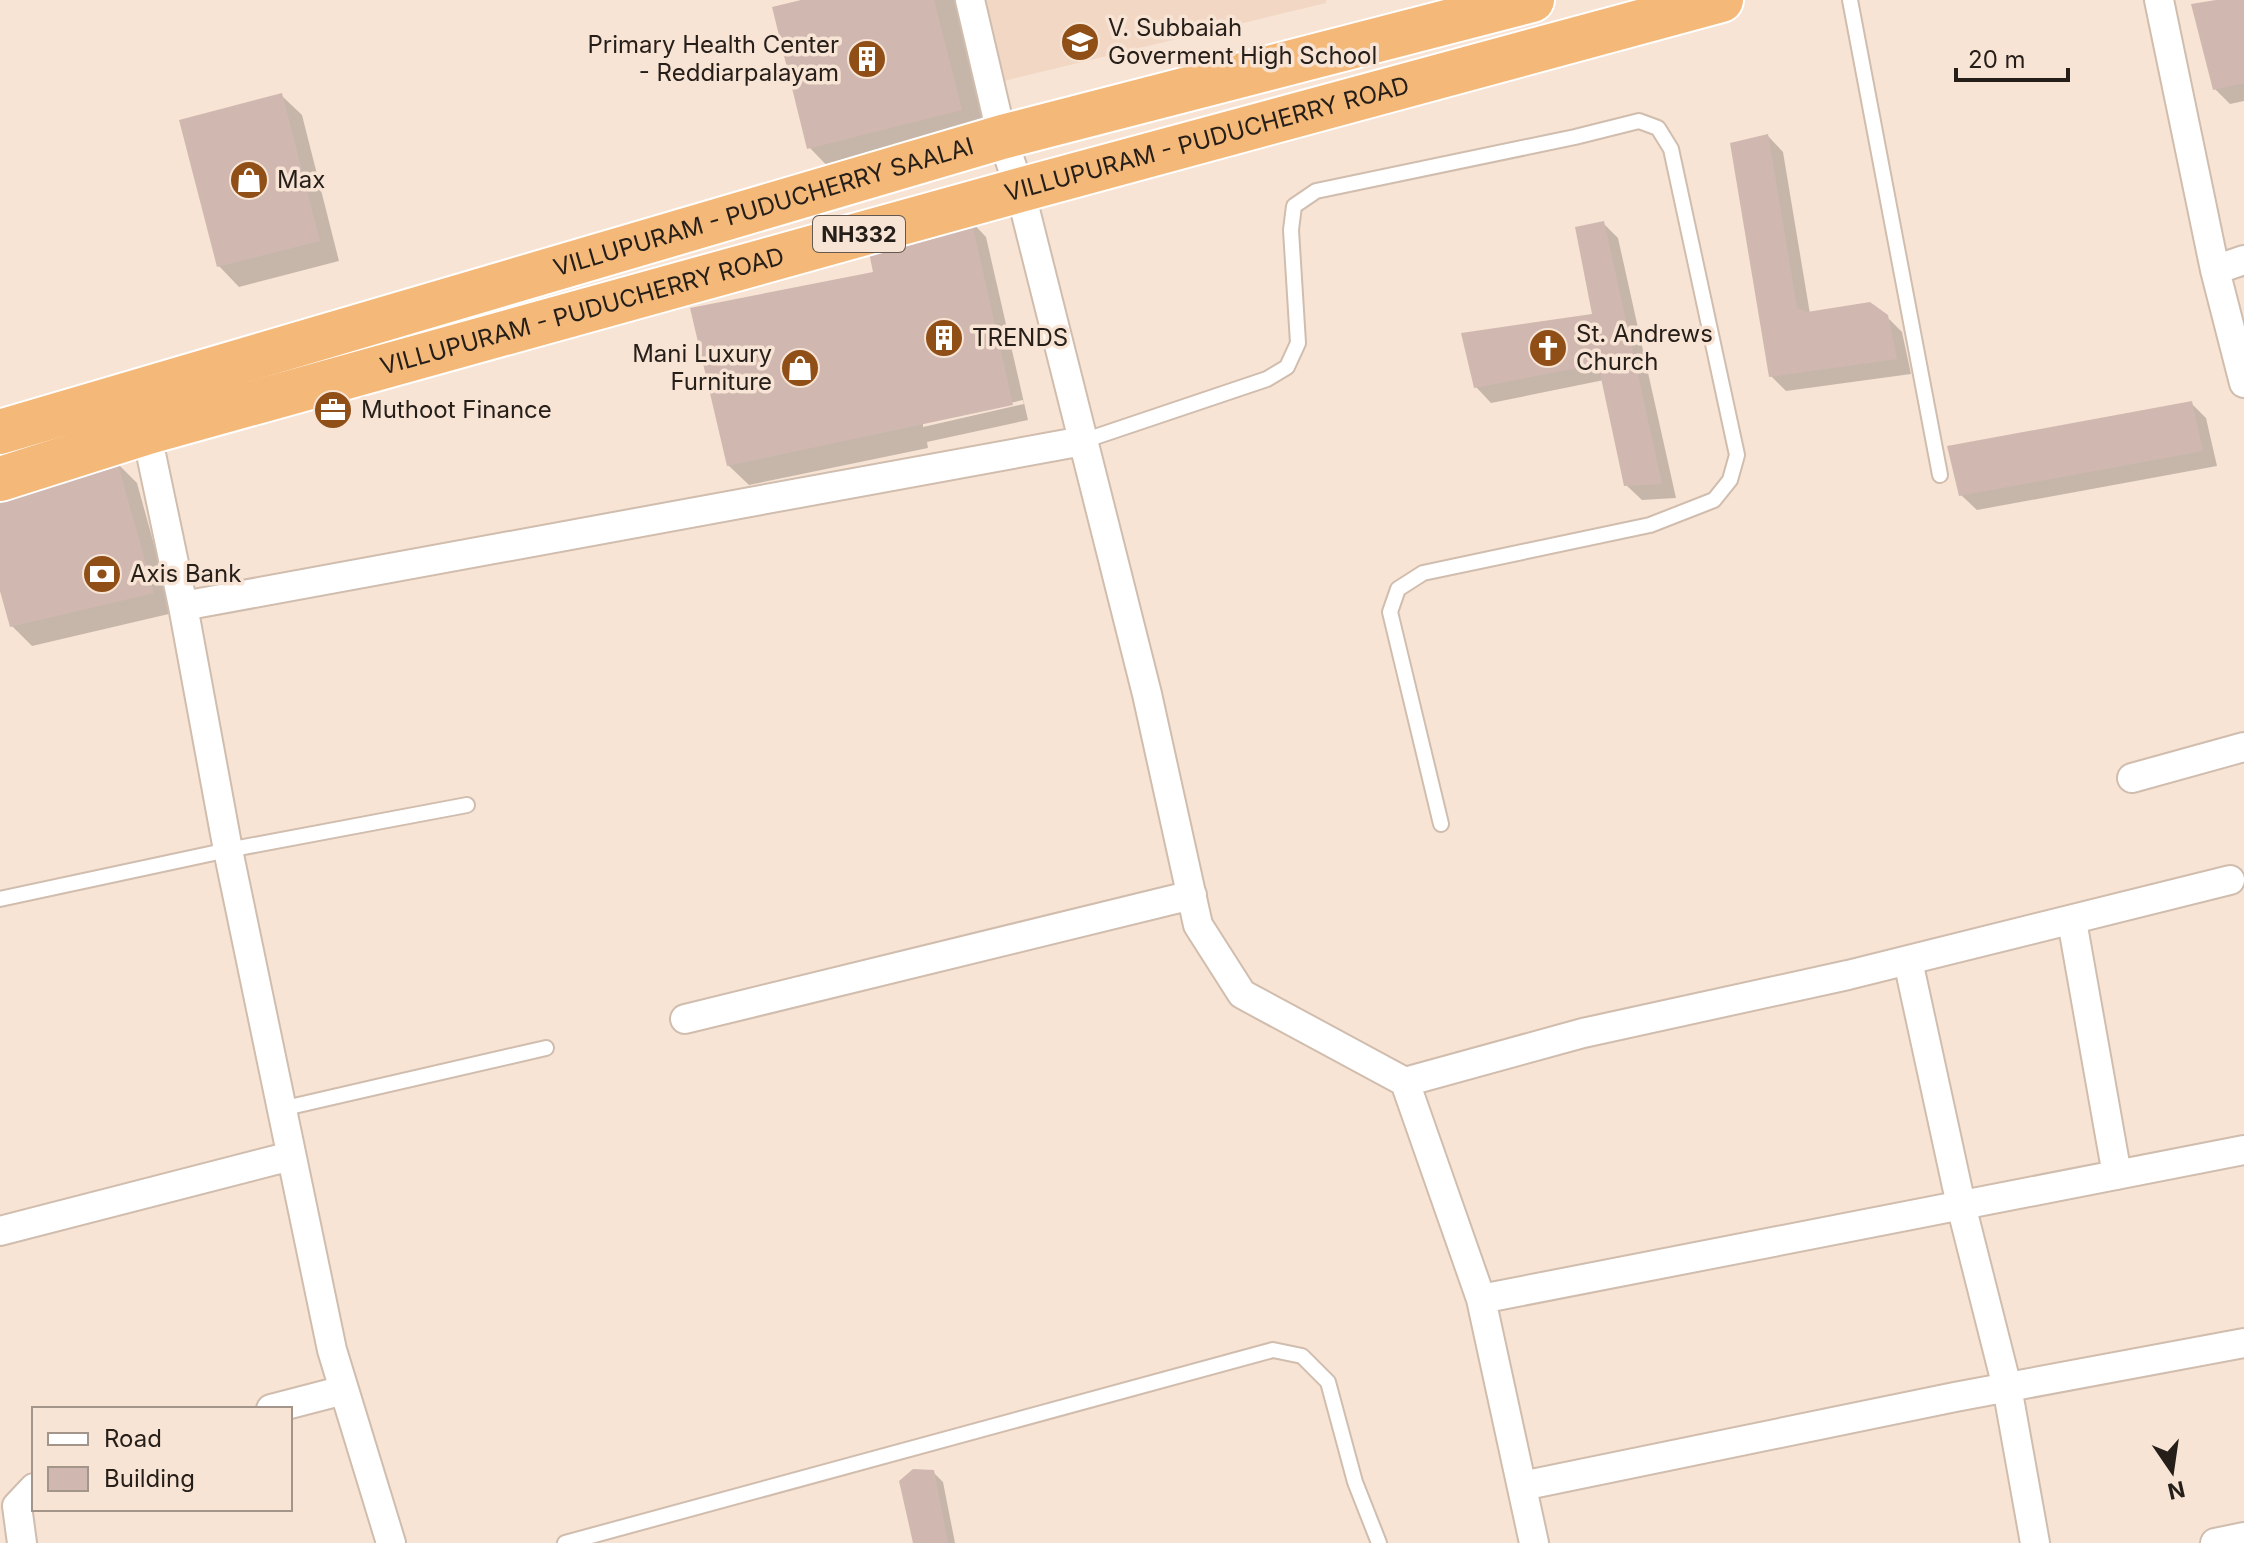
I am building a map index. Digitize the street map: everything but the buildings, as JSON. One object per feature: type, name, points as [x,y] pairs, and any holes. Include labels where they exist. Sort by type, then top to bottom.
[{"type":"highway","name":"VILLUPURAM - PUDUCHERRY SAALAI","points":[[0,432],[142,412],[1002,137],[1532,0]]},
{"type":"highway","name":"VILLUPURAM - PUDUCHERRY ROAD","points":[[0,479],[142,412],[1020,190],[1721,0]]},
{"type":"street","points":[[970,0],[1002,137],[1020,190],[1147,694],[1198,925],[1242,994],[1405,1082],[1481,1299],[1534,1543]]},
{"type":"street","points":[[2159,0],[2215,270],[2244,383]]},
{"type":"street","points":[[2215,270],[2244,260]]},
{"type":"street","points":[[142,412],[183,606],[228,850],[332,1350],[391,1543]]},
{"type":"street","points":[[183,606],[1083,441]]},
{"type":"street","points":[[2132,778],[2244,747]]},
{"type":"street","points":[[1405,1082],[1583,1033],[1908,961],[2230,880]]},
{"type":"street","points":[[685,1019],[1192,895]]},
{"type":"street","points":[[2072,921],[2117,1175]]},
{"type":"street","points":[[1908,961],[1961,1205],[2007,1387],[2035,1543]]},
{"type":"street","points":[[1481,1299],[2244,1150]]},
{"type":"street","points":[[0,1231],[291,1156]]},
{"type":"street","points":[[1522,1486],[2007,1387],[2244,1343]]},
{"type":"street","points":[[279,1407],[344,1390]]},
{"type":"street","points":[[22,1543],[17,1506],[32,1490]]},
{"type":"street","points":[[2215,1543],[2244,1537]]},
{"type":"lane","points":[[1850,0],[1940,475]]},
{"type":"lane","points":[[1083,441],[1267,379],[1287,367],[1298,343],[1291,230],[1294,206],[1316,191],[1639,121],[1658,128],[1671,149],[1737,455],[1730,480],[1714,500],[1650,525],[1423,573],[1398,589],[1390,612],[1441,824]]},
{"type":"lane","points":[[0,899],[228,850],[467,805]]},
{"type":"lane","points":[[281,1109],[546,1048]]},
{"type":"lane","points":[[565,1543],[1273,1350],[1302,1356],[1328,1382],[1355,1482],[1379,1543]]},
{"type":"shaded area","name":"V. Subbaiah Goverment High School","points":[[985,0],[1326,0],[1326,3],[1004,81]]},
{"type":"place","name":"V. Subbaiah Goverment High School","points":[[1080,42]]},
{"type":"place","name":"Primary Health Center - Reddiarpalayam","points":[[867,59]]},
{"type":"place","name":"Max","points":[[249,180]]},
{"type":"place","name":"TRENDS","points":[[944,338]]},
{"type":"place","name":"St. Andrews Church","points":[[1548,348]]},
{"type":"place","name":"Mani Luxury Furniture","points":[[800,368]]},
{"type":"place","name":"Muthoot Finance","points":[[333,410]]},
{"type":"place","name":"Axis Bank","points":[[102,574]]}]
